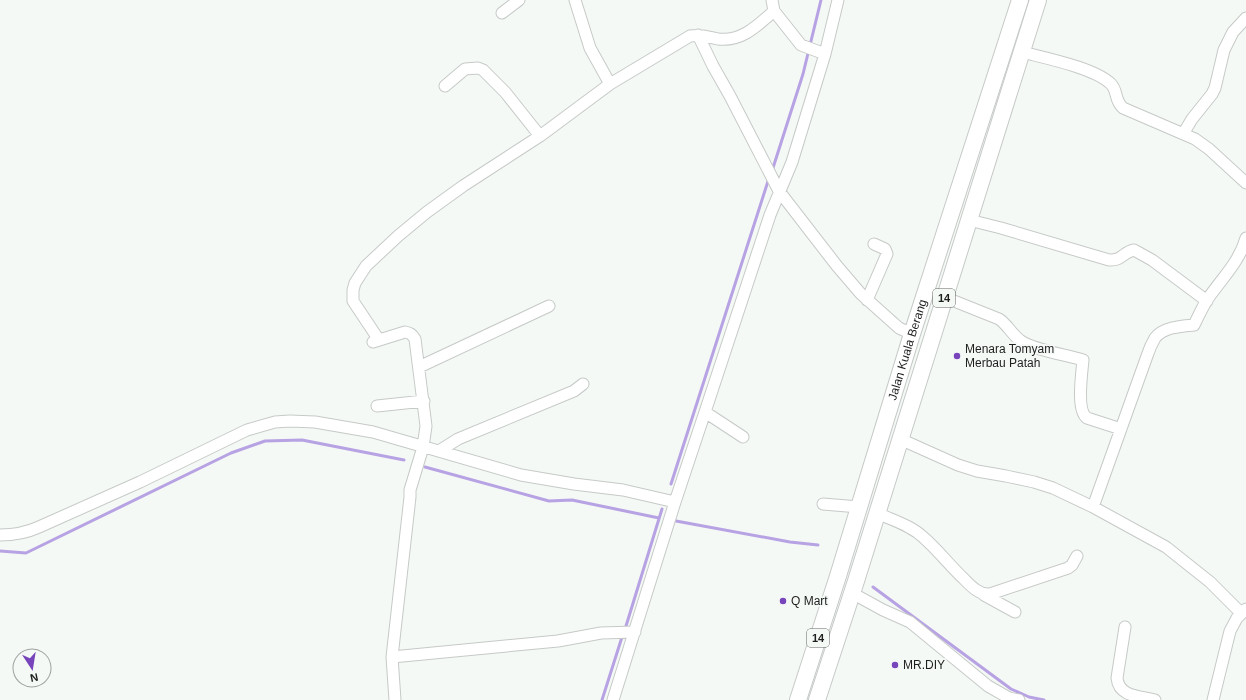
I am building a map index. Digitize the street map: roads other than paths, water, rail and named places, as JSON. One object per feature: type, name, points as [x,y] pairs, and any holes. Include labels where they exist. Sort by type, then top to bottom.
[{"type":"highway","name":"Jalan Kuala Berang","points":[[798,700],[912,334],[1020,0]]},
{"type":"highway","name":"Jalan Kuala Berang","points":[[817,700],[1038,0]]},
{"type":"highway","points":[[1003,51],[1015,36],[1019,34],[1027,34]]},
{"type":"street","points":[[502,13],[519,0]]},
{"type":"street","points":[[575,0],[590,48],[610,84]]},
{"type":"street","points":[[613,700],[675,502],[778,188],[792,162],[838,0]]},
{"type":"street","points":[[395,700],[392,657],[410,490],[423,447],[426,426],[415,339],[410,333],[400,333],[376,341],[353,301],[353,290],[355,283],[366,266],[428,212],[463,186],[540,136],[610,84],[690,36],[698,35],[717,38],[733,38],[753,30],[773,5],[801,45],[822,54]]},
{"type":"street","points":[[1183,134],[1192,119],[1212,94],[1215,88],[1224,50],[1233,32],[1246,18]]},
{"type":"street","points":[[698,35],[778,188],[837,266],[867,300],[899,328],[912,334]]},
{"type":"street","points":[[1022,52],[1062,63],[1099,76],[1112,85],[1115,89],[1117,102],[1123,108],[1195,139],[1209,149],[1246,183]]},
{"type":"street","points":[[445,86],[465,69],[478,68],[483,70],[505,92],[540,136]]},
{"type":"street","points":[[969,220],[1109,260],[1118,260],[1129,251],[1134,250],[1152,260],[1207,301]]},
{"type":"street","points":[[1093,507],[1147,356],[1155,338],[1159,334],[1170,329],[1194,325],[1207,301],[1243,250],[1246,238]]},
{"type":"street","points":[[867,300],[887,254],[885,249],[874,244]]},
{"type":"street","points":[[944,297],[999,319],[1005,323],[1020,341],[1026,344],[1083,360],[1081,406],[1083,415],[1087,418],[1121,429]]},
{"type":"street","points":[[419,367],[549,306]]},
{"type":"street","points":[[440,451],[458,439],[574,391],[583,384]]},
{"type":"street","points":[[377,406],[424,401]]},
{"type":"street","points":[[705,412],[743,437]]},
{"type":"street","points":[[0,535],[26,533],[140,482],[247,430],[275,422],[303,421],[373,432],[521,475],[623,490],[675,502]]},
{"type":"street","points":[[900,439],[958,465],[976,471],[1006,476],[1047,486],[1093,507],[1166,547],[1210,582],[1244,611],[1234,623],[1230,631],[1213,700]]},
{"type":"street","points":[[823,504],[859,507]]},
{"type":"street","points":[[877,513],[911,528],[923,536],[956,572],[976,590],[1016,612]]},
{"type":"street","points":[[984,595],[1068,568],[1072,565],[1076,556]]},
{"type":"street","points":[[852,593],[883,610],[910,622],[988,686],[1009,698],[1019,700]]},
{"type":"street","points":[[1125,627],[1117,678],[1118,684],[1125,692],[1155,700]]},
{"type":"street","points":[[392,657],[558,642],[601,633],[635,632]]},
{"type":"waterway","points":[[772,171],[803,74],[821,0]]},
{"type":"waterway","points":[[671,484],[769,178]]},
{"type":"waterway","points":[[0,551],[26,553],[231,453],[265,441],[302,440],[404,460]]},
{"type":"waterway","points":[[425,467],[549,501],[572,500],[659,518]]},
{"type":"waterway","points":[[626,626],[662,509]]},
{"type":"waterway","points":[[676,521],[790,542],[818,545]]},
{"type":"waterway","points":[[873,587],[1011,689],[1029,697],[1044,700]]},
{"type":"waterway","points":[[602,700],[622,637]]},
{"type":"place","name":"Menara Tomyam Merbau Patah","points":[[957,356]]},
{"type":"place","name":"Q Mart","points":[[783,601]]},
{"type":"place","name":"MR.DIY","points":[[895,665]]}]
